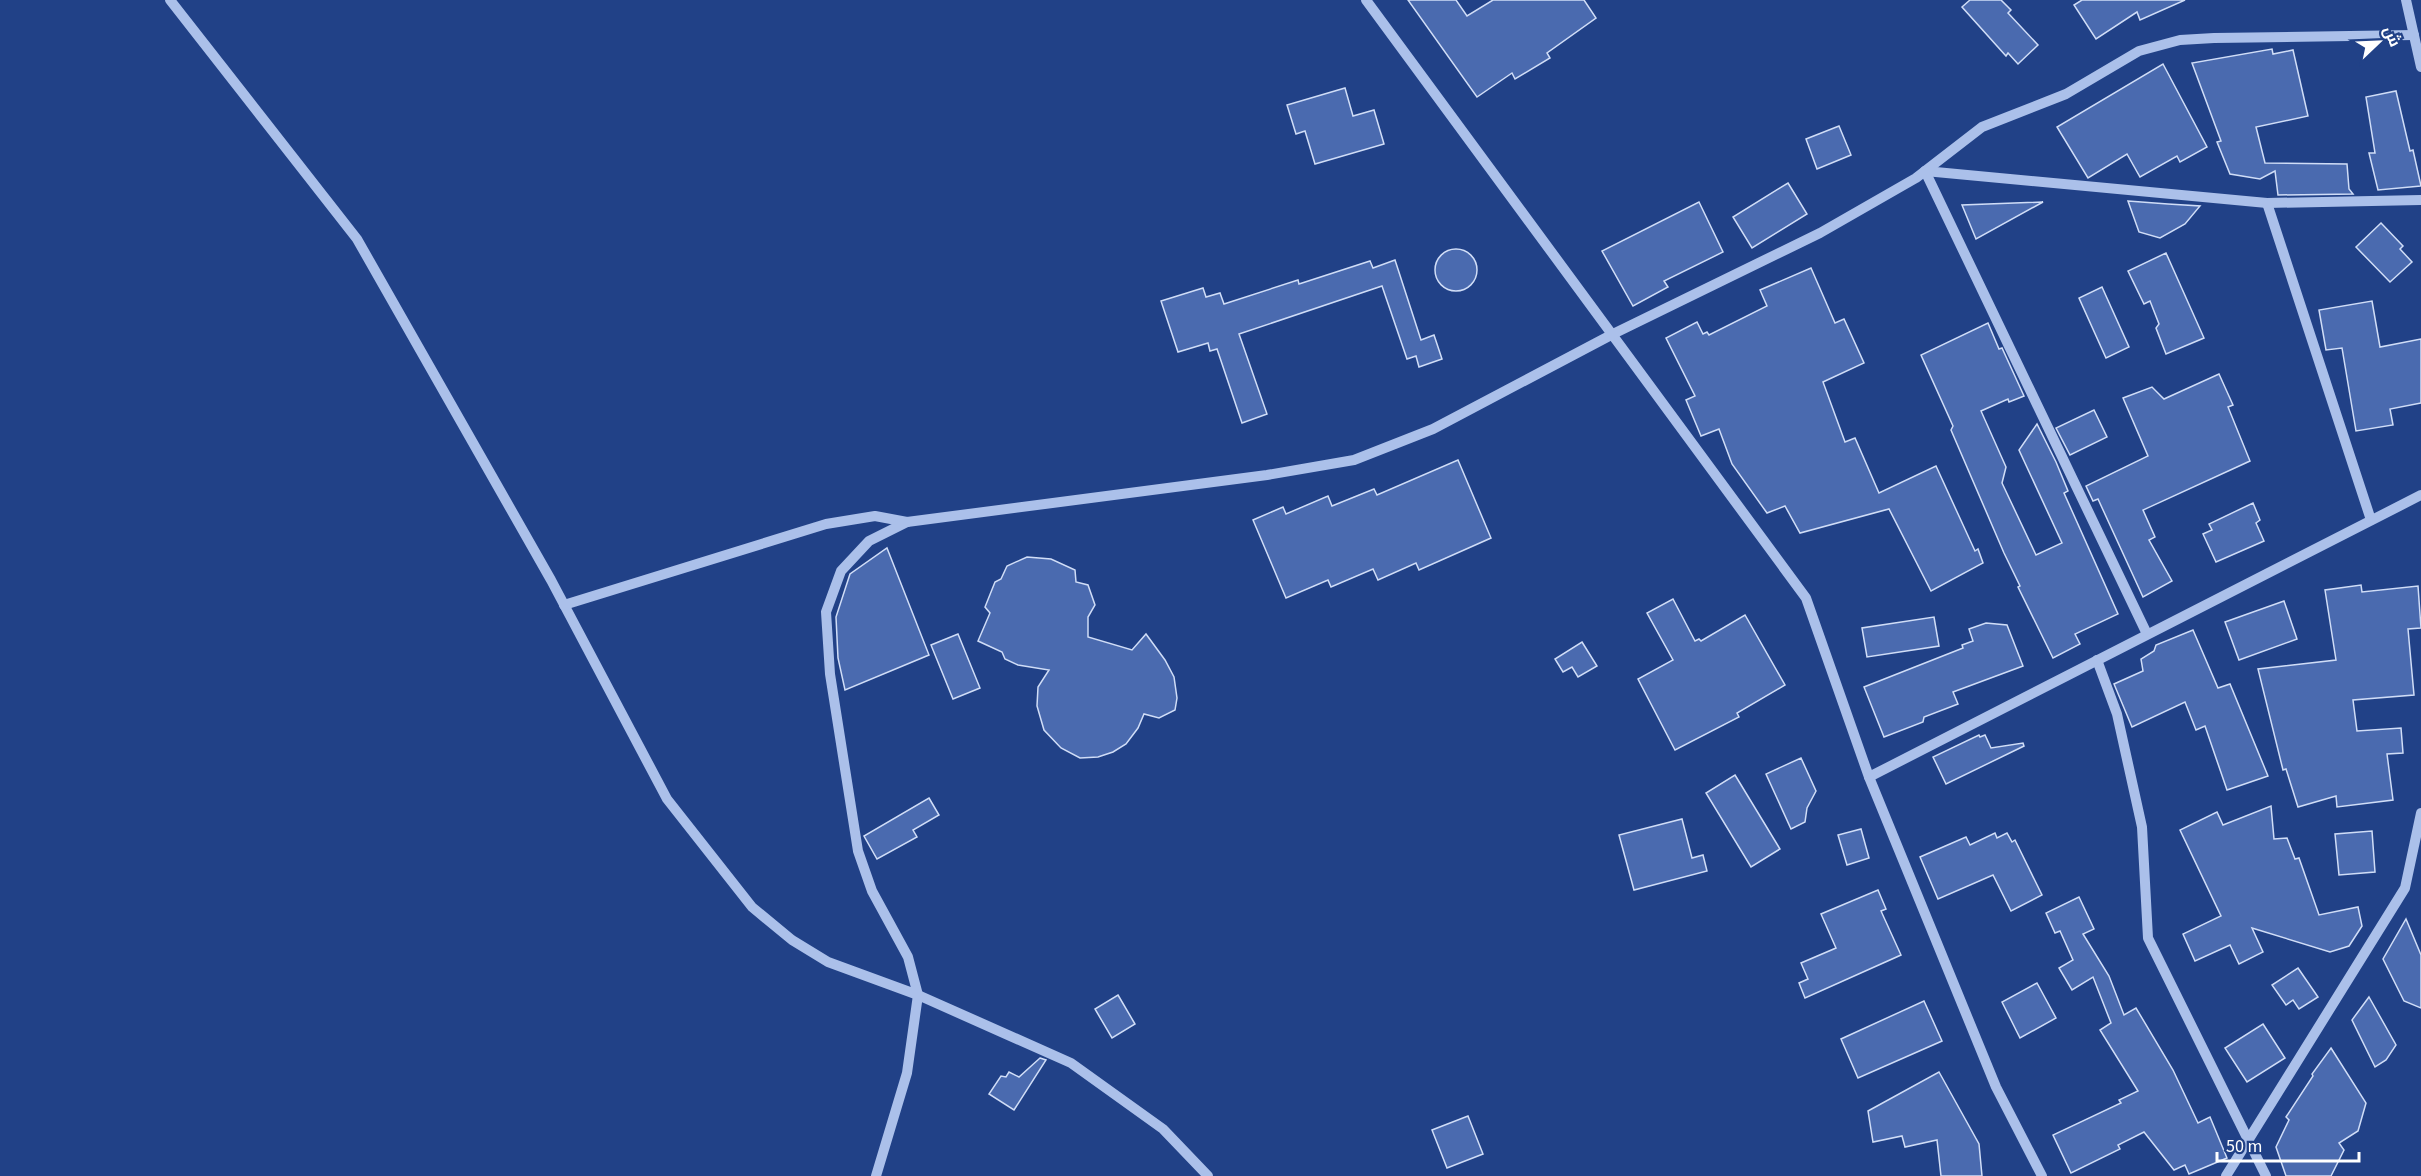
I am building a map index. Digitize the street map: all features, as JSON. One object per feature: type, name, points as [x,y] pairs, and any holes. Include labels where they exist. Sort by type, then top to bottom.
[{"type":"street","points":[[170,0],[357,239],[564,605],[668,799],[752,907],[792,940],[828,962],[918,995],[1071,1063],[1163,1129],[1208,1176]]},
{"type":"street","points":[[1366,0],[1806,598],[1869,777],[1996,1087],[2042,1176]]},
{"type":"street","points":[[2406,0],[2421,67]]},
{"type":"street","points":[[564,605],[826,524],[875,516],[908,522],[1267,475],[1354,460],[1432,429],[1613,334],[1820,233],[1925,171],[1982,127],[2066,94],[2139,51],[2180,40],[2414,34]]},
{"type":"street","points":[[1925,171],[2267,203],[2421,200]]},
{"type":"street","points":[[1925,171],[2147,634]]},
{"type":"street","points":[[2267,203],[2371,520]]},
{"type":"street","points":[[1869,777],[2421,495]]},
{"type":"street","points":[[876,1176],[907,1073],[918,995],[908,957],[872,891],[858,851],[830,674],[826,612],[841,571],[869,541],[908,522]]},
{"type":"street","points":[[2097,660],[2117,714],[2142,827],[2148,938],[2266,1176]]},
{"type":"street","points":[[2226,1176],[2250,1141],[2405,888],[2421,813]]},
{"type":"building","points":[[1408,0],[1456,0],[1467,16],[1493,0],[1584,0],[1596,18],[1547,53],[1550,58],[1515,79],[1512,73],[1477,97]]},
{"type":"building","points":[[1970,0],[2001,0],[2011,10],[2008,13],[2038,45],[2018,64],[2008,53],[2006,56],[1962,7]]},
{"type":"building","points":[[2082,0],[2185,0],[2140,20],[2137,12],[2096,39],[2074,5]]},
{"type":"building","points":[[2272,49],[2273,54],[2293,50],[2308,116],[2256,127],[2265,163],[2347,164],[2349,189],[2353,194],[2278,195],[2275,171],[2260,179],[2230,174],[2217,142],[2221,141],[2192,63]]},
{"type":"building","points":[[2163,64],[2207,147],[2180,162],[2177,156],[2140,177],[2127,154],[2088,178],[2057,127]]},
{"type":"building","points":[[1345,88],[1353,116],[1374,110],[1384,144],[1315,164],[1305,131],[1296,134],[1287,105]]},
{"type":"building","points":[[2396,91],[2421,186],[2378,190],[2369,153],[2375,153],[2366,97]]},
{"type":"building","points":[[1839,126],[1851,155],[1817,169],[1806,139]]},
{"type":"building","points":[[1788,183],[1807,214],[1752,248],[1733,217]]},
{"type":"building","points":[[2128,201],[2200,206],[2185,224],[2160,238],[2139,232]]},
{"type":"building","points":[[1699,202],[1723,252],[1664,281],[1668,287],[1633,306],[1602,251]]},
{"type":"building","points":[[2043,202],[1976,239],[1962,205]]},
{"type":"building","points":[[2381,223],[2403,246],[2400,249],[2412,262],[2390,282],[2356,247]]},
{"type":"building","points":[[1456,249],[1464,250],[1471,255],[1476,262],[1476,278],[1471,285],[1464,290],[1456,291],[1448,290],[1441,285],[1436,278],[1435,270],[1436,262],[1441,255],[1448,250]]},
{"type":"building","points":[[2166,253],[2204,338],[2166,354],[2156,328],[2159,324],[2150,301],[2144,304],[2128,271]]},
{"type":"building","points":[[1395,260],[1421,340],[1434,335],[1442,359],[1419,367],[1416,356],[1407,359],[1382,286],[1239,334],[1267,414],[1242,423],[1217,349],[1210,351],[1208,343],[1178,352],[1161,301],[1203,288],[1206,297],[1220,293],[1224,304],[1298,280],[1299,284],[1370,261],[1373,268]]},
{"type":"building","points":[[1811,268],[1835,323],[1844,319],[1864,363],[1823,382],[1845,442],[1855,438],[1879,493],[1936,466],[1975,551],[1978,549],[1983,563],[1931,591],[1889,509],[1800,533],[1785,506],[1767,513],[1732,464],[1719,429],[1701,436],[1686,400],[1695,396],[1666,338],[1697,322],[1703,334],[1707,332],[1709,335],[1767,306],[1760,290]]},
{"type":"building","points":[[2102,287],[2129,347],[2106,358],[2079,298]]},
{"type":"building","points":[[2372,301],[2380,347],[2421,339],[2421,403],[2390,409],[2393,425],[2356,431],[2342,348],[2326,350],[2319,310]]},
{"type":"building","points":[[1988,323],[2024,396],[2009,402],[2008,399],[1981,411],[2006,467],[2002,483],[2036,555],[2062,543],[2019,450],[2037,424],[2056,462],[2068,491],[2064,493],[2118,614],[2075,634],[2080,644],[2053,658],[2018,587],[2020,586],[1951,430],[1953,426],[1921,355]]},
{"type":"building","points":[[2219,374],[2233,405],[2228,407],[2250,461],[2143,510],[2155,537],[2149,540],[2172,581],[2143,597],[2098,499],[2093,501],[2086,486],[2148,456],[2123,398],[2152,387],[2164,399]]},
{"type":"building","points":[[2094,410],[2107,437],[2070,455],[2056,428]]},
{"type":"building","points":[[1458,460],[1491,538],[1419,570],[1416,563],[1378,580],[1373,569],[1331,587],[1328,580],[1286,598],[1253,520],[1283,507],[1286,514],[1328,496],[1332,506],[1374,489],[1377,495]]},
{"type":"building","points":[[2253,503],[2260,520],[2256,523],[2264,541],[2216,562],[2203,534],[2212,530],[2209,524]]},
{"type":"building","points":[[887,548],[929,655],[845,690],[838,658],[836,617],[850,574]]},
{"type":"building","points":[[1027,557],[1051,559],[1075,570],[1076,582],[1088,585],[1095,605],[1088,617],[1088,637],[1132,650],[1146,634],[1174,677],[1177,698],[1175,710],[1159,718],[1144,714],[1138,728],[1126,744],[1113,752],[1098,757],[1080,758],[1061,748],[1044,730],[1037,706],[1038,687],[1049,670],[1018,665],[1005,659],[1002,652],[978,641],[990,613],[985,607],[995,582],[1001,579],[1007,566]]},
{"type":"building","points":[[2361,585],[2362,592],[2418,586],[2421,628],[2408,629],[2414,695],[2353,700],[2357,731],[2401,728],[2403,753],[2387,754],[2393,800],[2337,807],[2336,796],[2298,807],[2286,769],[2283,770],[2258,669],[2336,660],[2325,590]]},
{"type":"building","points":[[1673,599],[1695,641],[1699,639],[1701,641],[1745,615],[1785,685],[1737,713],[1739,717],[1675,750],[1638,679],[1673,660],[1647,613]]},
{"type":"building","points":[[2284,601],[2297,639],[2239,660],[2225,622]]},
{"type":"building","points":[[1934,617],[1939,646],[1867,657],[1862,628]]},
{"type":"building","points":[[1986,623],[2007,625],[2023,666],[1953,692],[1958,704],[1924,717],[1923,722],[1884,737],[1864,687],[1963,648],[1962,645],[1973,641],[1969,629]]},
{"type":"building","points":[[2193,630],[2218,688],[2230,684],[2268,776],[2227,790],[2205,726],[2196,730],[2185,702],[2132,727],[2114,684],[2143,671],[2141,659],[2154,651],[2156,645]]},
{"type":"building","points":[[958,634],[980,688],[953,699],[931,645]]},
{"type":"building","points":[[1582,642],[1597,666],[1578,677],[1572,667],[1563,672],[1555,659]]},
{"type":"building","points":[[1979,735],[1980,737],[1985,735],[1991,748],[2023,743],[2024,746],[1946,784],[1933,757]]},
{"type":"building","points":[[1801,758],[1816,791],[1807,808],[1805,822],[1791,829],[1766,774]]},
{"type":"building","points":[[1735,775],[1780,849],[1751,867],[1706,793]]},
{"type":"building","points":[[929,798],[939,815],[913,830],[917,837],[877,859],[864,836]]},
{"type":"building","points":[[2271,806],[2274,839],[2287,838],[2295,859],[2299,858],[2319,915],[2358,907],[2362,926],[2349,946],[2330,952],[2252,928],[2263,952],[2239,964],[2230,945],[2195,961],[2183,934],[2221,916],[2180,830],[2217,812],[2223,825]]},
{"type":"building","points":[[1682,819],[1692,858],[1703,855],[1707,871],[1634,890],[1619,835]]},
{"type":"building","points":[[1861,829],[1869,858],[1847,865],[1838,835]]},
{"type":"building","points":[[2372,831],[2375,872],[2339,875],[2335,834]]},
{"type":"building","points":[[1995,833],[1997,838],[2007,833],[2012,842],[2015,840],[2042,895],[2011,911],[1993,875],[1938,899],[1920,857],[1966,837],[1970,845]]},
{"type":"building","points":[[1878,890],[1886,909],[1881,911],[1901,955],[1805,998],[1799,983],[1808,979],[1801,963],[1836,948],[1821,914]]},
{"type":"building","points":[[2079,897],[2094,929],[2083,934],[2109,976],[2124,1015],[2136,1008],[2173,1070],[2198,1123],[2210,1117],[2227,1158],[2189,1174],[2185,1165],[2174,1170],[2144,1132],[2118,1145],[2120,1149],[2071,1173],[2053,1135],[2121,1103],[2119,1100],[2138,1091],[2100,1030],[2111,1023],[2093,977],[2072,990],[2059,968],[2073,960],[2060,931],[2055,933],[2046,913]]},
{"type":"building","points":[[2406,919],[2421,955],[2421,1008],[2404,1001],[2383,959]]},
{"type":"building","points":[[2298,968],[2318,997],[2299,1009],[2293,1000],[2286,1005],[2272,985]]},
{"type":"building","points":[[2037,983],[2056,1018],[2020,1038],[2002,1002]]},
{"type":"building","points":[[1118,995],[1135,1024],[1112,1038],[1095,1009]]},
{"type":"building","points":[[2369,997],[2396,1045],[2386,1060],[2375,1067],[2352,1020]]},
{"type":"building","points":[[1924,1001],[1942,1041],[1858,1078],[1841,1039]]},
{"type":"building","points":[[2263,1024],[2285,1058],[2247,1082],[2225,1048]]},
{"type":"building","points":[[2331,1048],[2366,1103],[2358,1131],[2339,1143],[2344,1150],[2331,1176],[2286,1176],[2276,1147],[2289,1120],[2286,1117]]},
{"type":"building","points":[[1040,1058],[1046,1060],[1014,1110],[989,1094],[1001,1076],[1006,1077],[1009,1072],[1019,1077]]},
{"type":"building","points":[[1939,1072],[1979,1144],[1982,1176],[1941,1176],[1937,1140],[1905,1147],[1902,1136],[1873,1142],[1868,1111]]},
{"type":"building","points":[[1468,1116],[1483,1154],[1447,1168],[1432,1130]]}]
